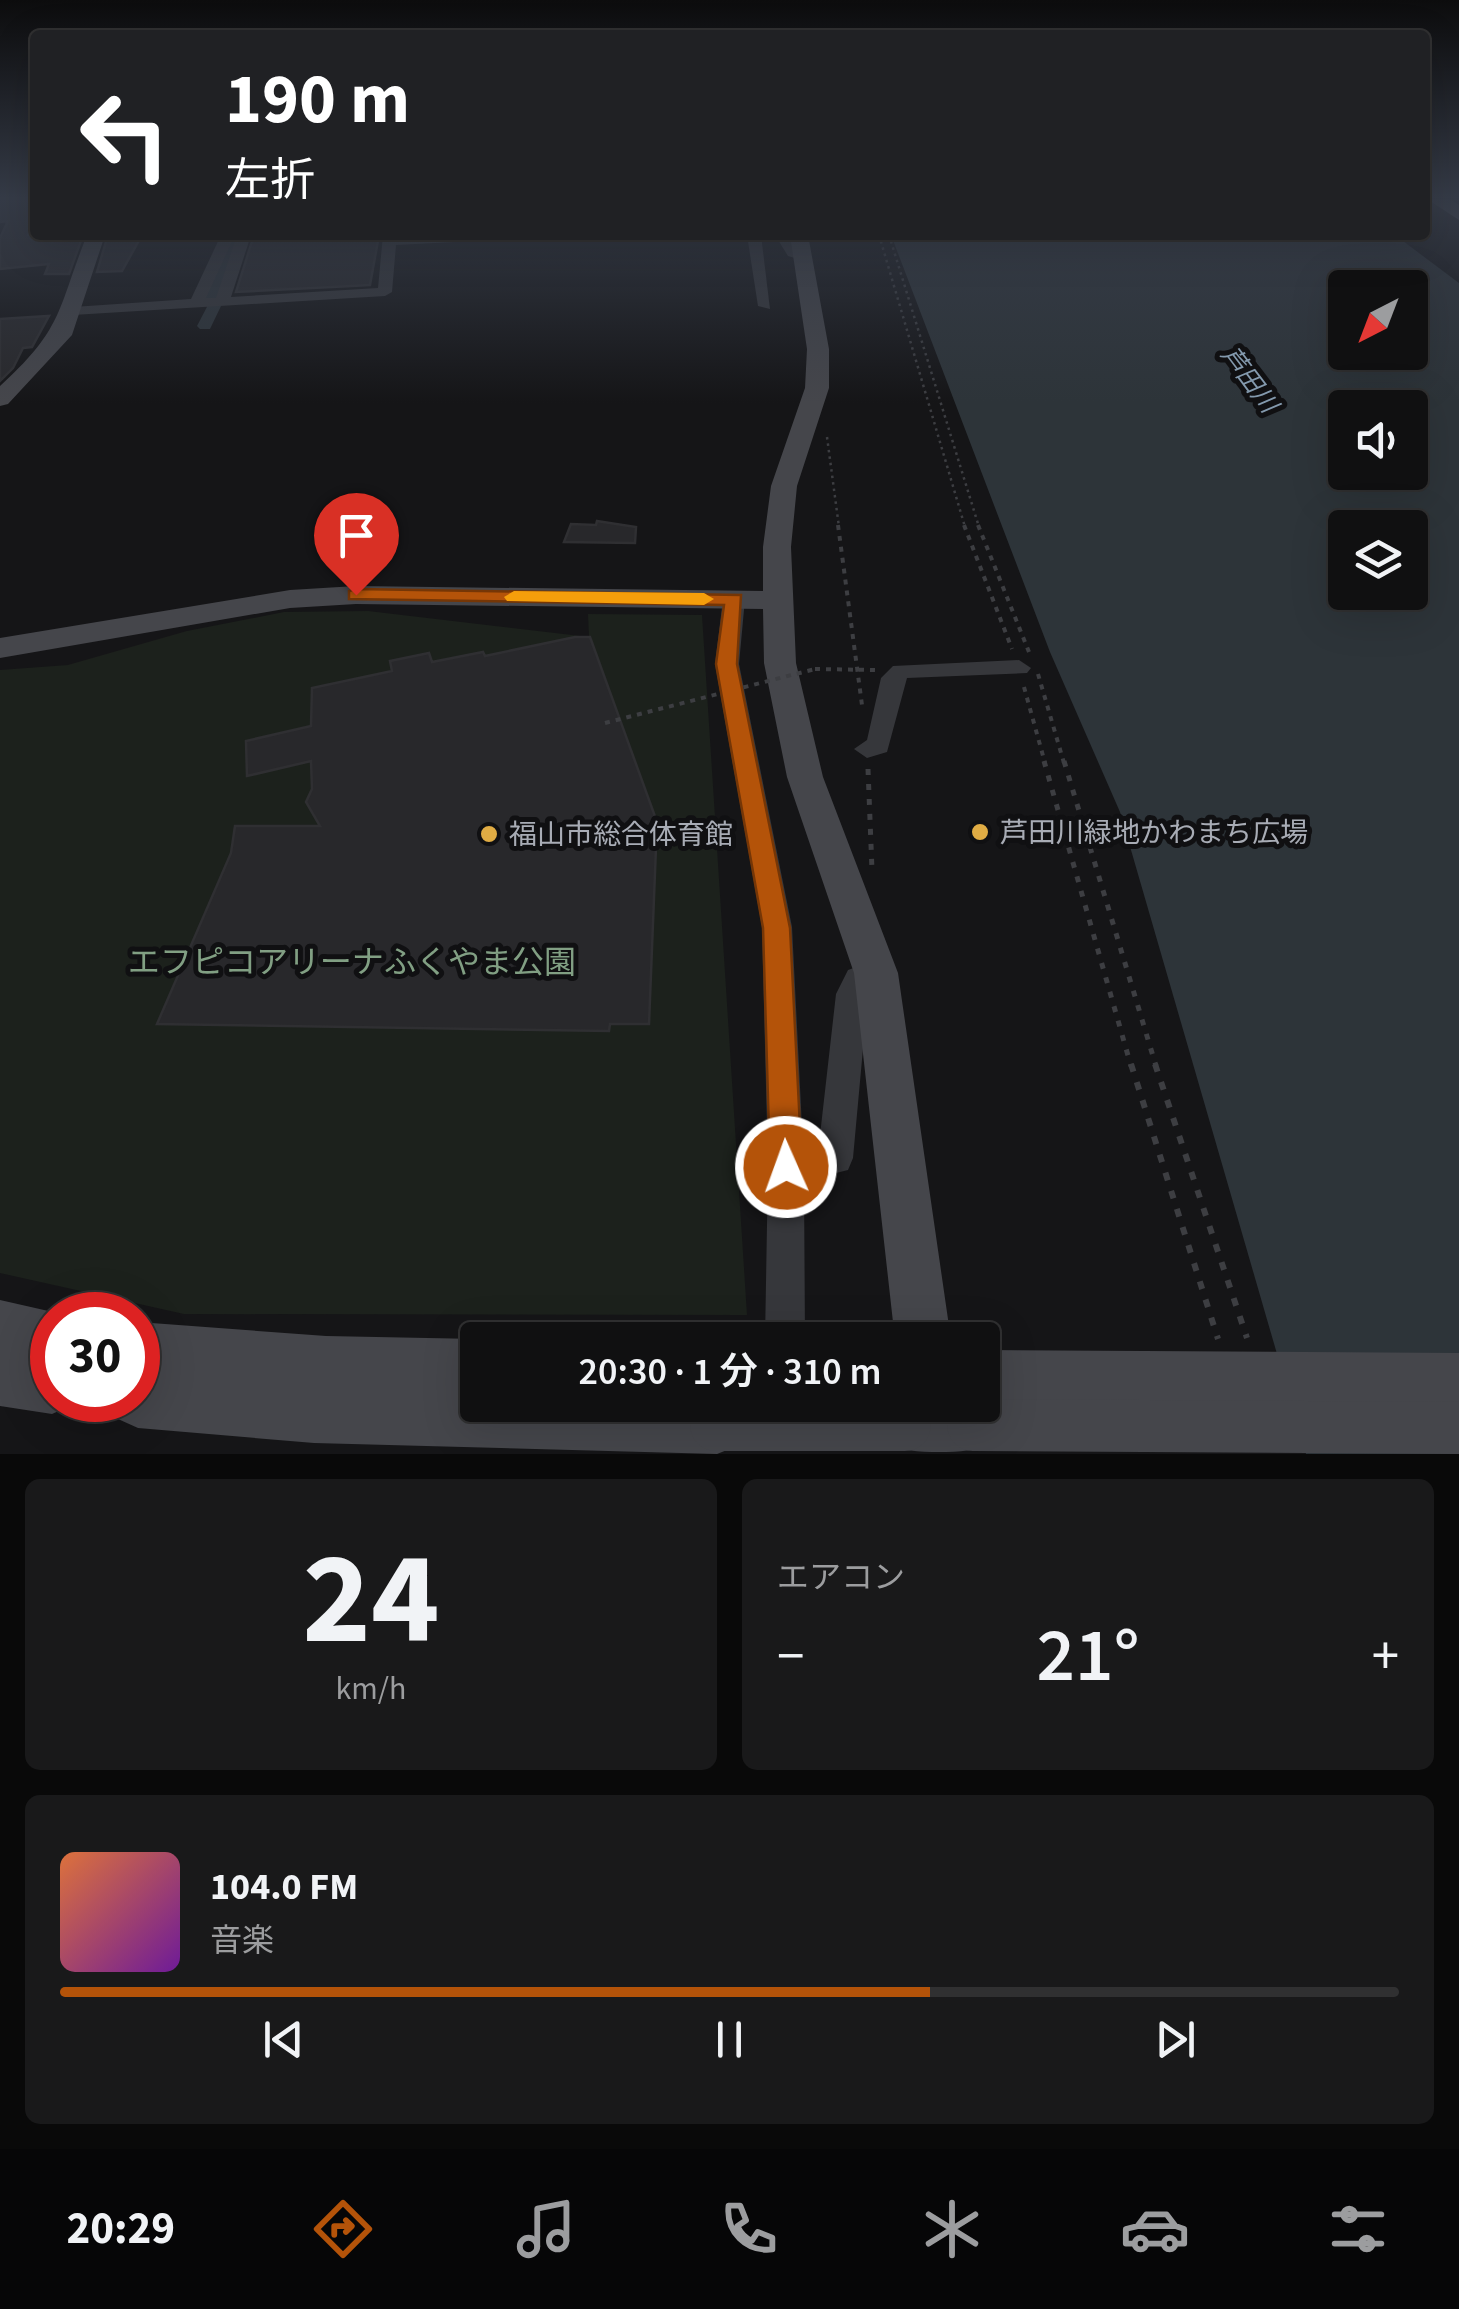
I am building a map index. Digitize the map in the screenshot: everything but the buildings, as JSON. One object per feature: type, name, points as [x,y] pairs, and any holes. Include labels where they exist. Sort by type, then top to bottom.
[{"type":"street","points":[[0,399],[60,335],[73,311],[76,284],[83,267]]},
{"type":"street","points":[[197,303],[213,267]]},
{"type":"street","points":[[222,302],[234,267]]},
{"type":"street","points":[[73,311],[385,292],[387,267]]},
{"type":"street","points":[[759,267],[765,306]]},
{"type":"street","points":[[806,267],[818,349],[816,388],[784,486],[778,600],[780,663],[805,776],[876,973],[921,1322]]},
{"type":"street","points":[[0,648],[290,599],[356,595],[778,600]]},
{"type":"street","points":[[734,599],[727,664],[776,928],[786,1167],[785,1322]]},
{"type":"street","points":[[867,748],[878,746],[893,678],[902,671],[1019,668]]},
{"type":"street","points":[[786,1167],[835,1158],[852,994],[859,979],[876,973]]},
{"type":"street","points":[[0,1328],[30,1333]]},
{"type":"street","points":[[160,1352],[326,1364],[460,1368]]},
{"type":"street","points":[[0,1377],[30,1382]]},
{"type":"street","points":[[1000,1414],[1459,1378]]},
{"type":"street","points":[[160,1401],[314,1414],[460,1418]]},
{"type":"street","points":[[1000,1419],[1459,1428]]},
{"type":"street","points":[[582,1422],[716,1426],[830,1422]]},
{"type":"street","points":[[784,1454],[785,1422]]},
{"type":"path","points":[[888,267],[956,504],[1019,668],[1111,1002],[1218,1341]]},
{"type":"path","points":[[899,267],[971,508],[1040,678],[1140,1019],[1248,1340]]},
{"type":"path","points":[[816,388],[825,418],[867,748],[872,878]]},
{"type":"path","points":[[606,722],[815,669],[866,670]]},
{"type":"green space","name":"エフピコアリーナふくやま公園","points":[[368,611],[589,637],[588,614],[702,615],[747,1315],[184,1314],[160,1309],[160,1292],[85,1292],[0,1273],[0,670],[68,665],[187,631],[284,612]]},
{"type":"water","name":"芦田川","points":[[903,267],[1437,267],[1459,283],[1459,1454],[1306,1454],[1120,812],[1050,652]]},
{"type":"waterway","points":[[210,299],[223,267]]},
{"type":"waterway","points":[[205,326],[214,306]]},
{"type":"slow traffic","points":[[514,597],[704,599]]},
{"type":"place","name":"芦田川緑地かわまち広場","points":[[980,832]]},
{"type":"place","name":"福山市総合体育館","points":[[489,834]]},
{"type":"route","points":[[356,595],[734,599],[727,664],[776,928],[786,1167]]}]
